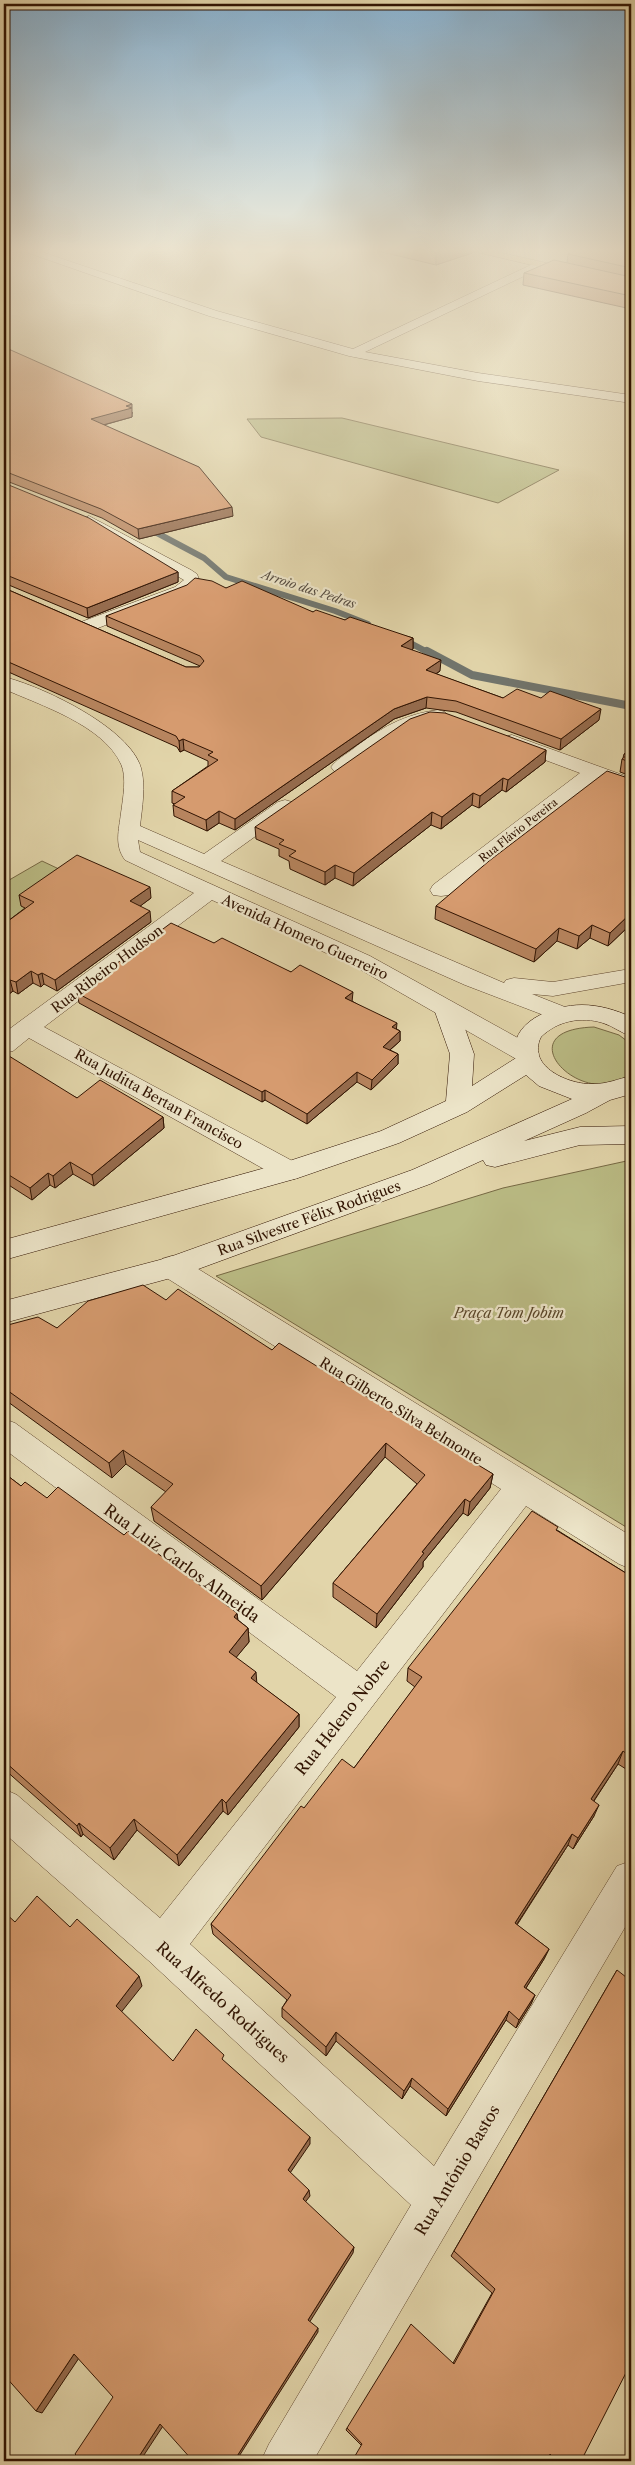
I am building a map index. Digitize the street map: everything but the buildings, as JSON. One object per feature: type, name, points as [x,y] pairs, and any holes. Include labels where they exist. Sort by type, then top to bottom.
[{"type":"street","points":[[423,366],[518,384],[631,399]]},
{"type":"street","points":[[77,516],[96,523],[185,573],[191,577],[192,582],[181,590],[87,626]]},
{"type":"street","points":[[70,619],[105,634]]},
{"type":"street","name":"Avenida Homero Guerreiro","points":[[4,682],[82,718],[103,731],[122,748],[131,764],[132,774],[130,828],[127,849],[132,856],[362,961],[528,1058],[541,1075],[558,1085],[580,1092],[618,1092]]},
{"type":"street","points":[[323,780],[402,725],[427,716],[438,716],[457,721]]},
{"type":"street","points":[[494,735],[631,785]]},
{"type":"street","name":"Rua Flávio Pereira","points":[[442,890],[595,771]]},
{"type":"street","points":[[205,863],[299,797]]},
{"type":"street","name":"Avenida Homero Guerreiro","points":[[130,828],[205,863],[473,980],[572,1013],[612,1018],[631,1028]]},
{"type":"street","name":"Rua Ribeiro Hudson","points":[[4,1045],[209,892]]},
{"type":"street","points":[[473,980],[553,989],[627,974]]},
{"type":"street","points":[[4,1250],[289,1171],[390,1137],[458,1106],[528,1058],[528,1041],[534,1029],[546,1020],[572,1013],[627,974]]},
{"type":"street","points":[[446,1009],[462,1054],[458,1106]]},
{"type":"street","name":"Rua Juditta Bertan Francisco","points":[[28,1028],[289,1171]]},
{"type":"street","name":"Rua Silvestre Félix Rodrigues","points":[[4,1312],[172,1268],[421,1177],[577,1107],[618,1092]]},
{"type":"street","points":[[421,1177],[580,1136],[631,1135]]},
{"type":"street","name":"Rua Gilberto Silva Belmonte","points":[[172,1268],[631,1554]]},
{"type":"street","name":"Rua Luiz Carlos Almeida","points":[[4,1432],[360,1694]]},
{"type":"street","name":"Rua Heleno Nobre","points":[[164,1947],[522,1487]]},
{"type":"street","name":"Rua Alfredo Rodrigues","points":[[4,1808],[164,1947],[439,2200]]},
{"type":"street","name":"Rua Antônio Bastos","points":[[286,2461],[439,2200],[631,1880]]},
{"type":"green space","points":[[342,418],[559,470],[498,503],[261,437],[247,419]]},
{"type":"green space","points":[[42,861],[78,878],[4,929],[4,883]]},
{"type":"green space","points":[[594,1027],[619,1035],[631,1044],[631,1072],[613,1083],[594,1084],[576,1078],[561,1067],[553,1054],[554,1041],[567,1032]]},
{"type":"green space","name":"Praça Tom Jobim","points":[[631,1160],[631,1530],[216,1276],[503,1188]]},
{"type":"waterway","name":"Arroio das Pedras","points":[[148,525],[157,533],[204,558],[226,577],[335,611],[368,624]]},
{"type":"waterway","name":"Arroio das Pedras","points":[[399,637],[429,653]]},
{"type":"waterway","name":"Arroio das Pedras","points":[[427,651],[472,675],[631,706]]}]
